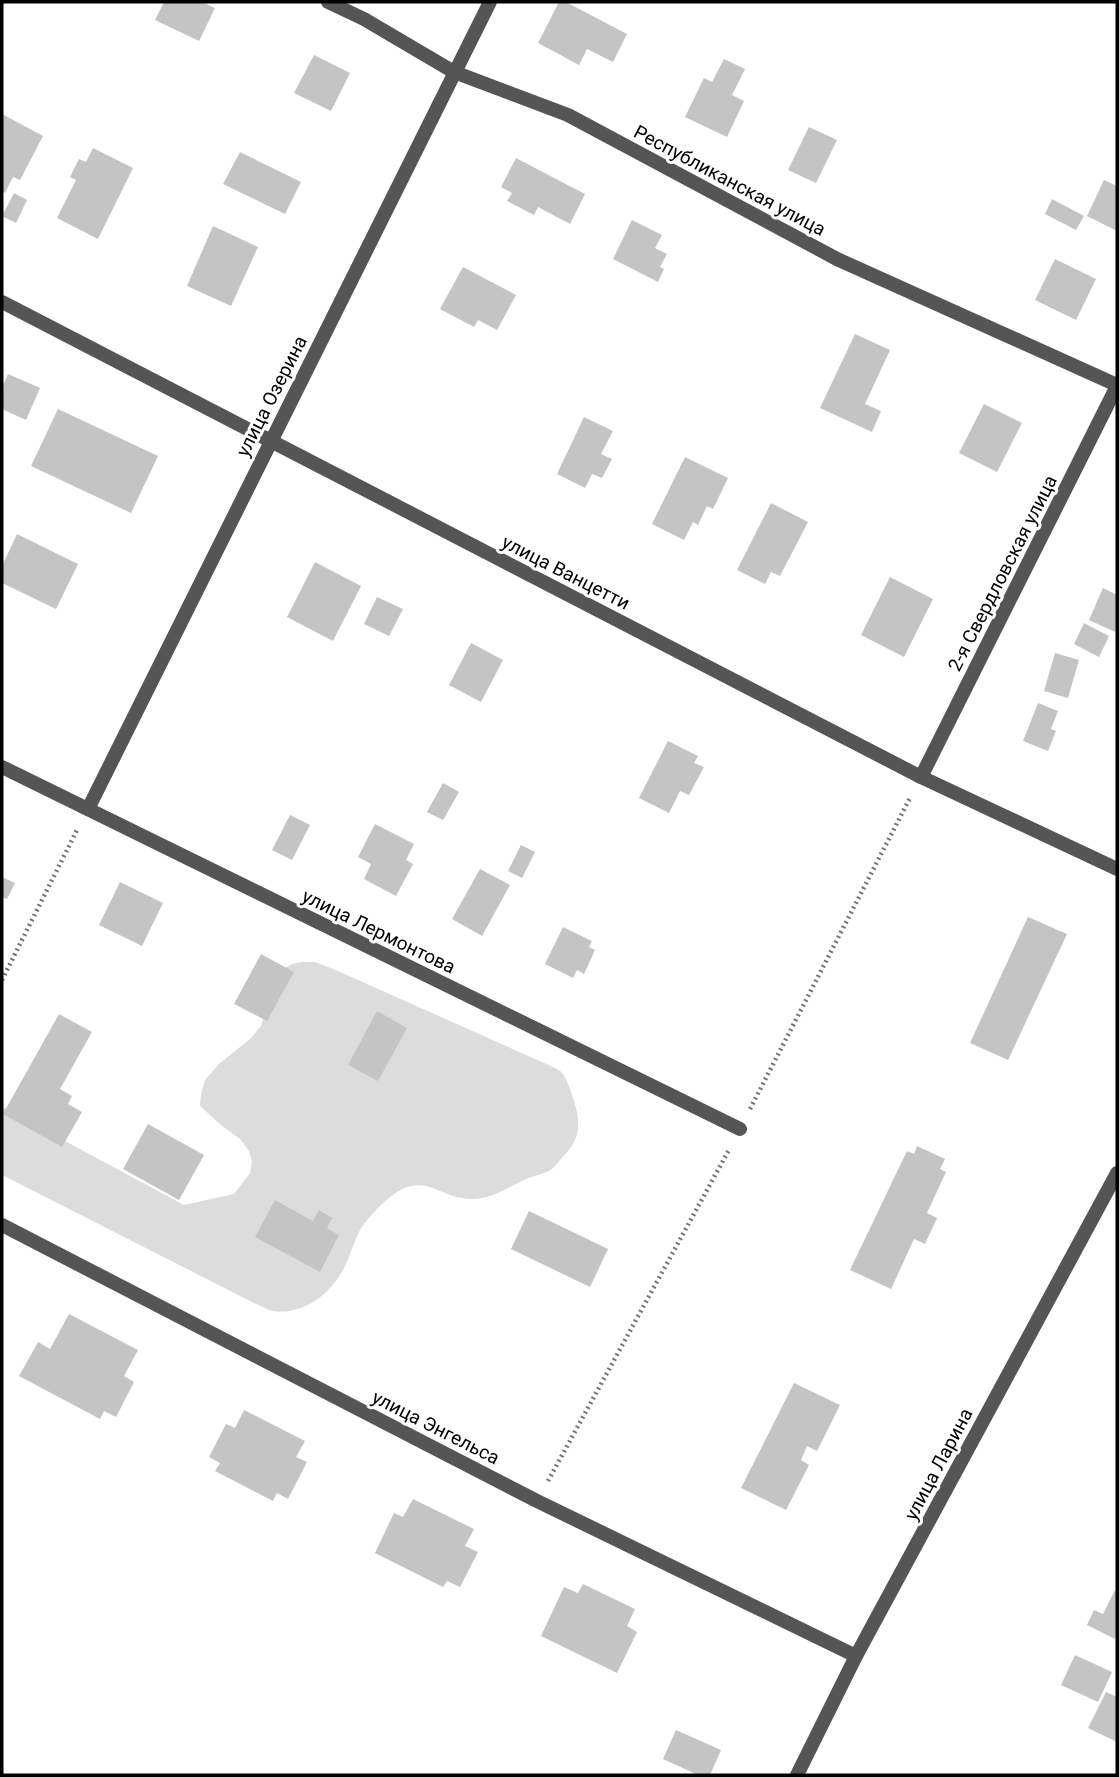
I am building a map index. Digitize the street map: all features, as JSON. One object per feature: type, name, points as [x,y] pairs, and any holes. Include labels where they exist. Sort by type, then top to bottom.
[{"type":"street","name":"Республиканская улица","points":[[328,2],[364,19],[454,72],[568,115],[836,259],[1117,385]]},
{"type":"street","name":"улица Озерина","points":[[88,809],[490,2]]},
{"type":"street","name":"улица Ванцетти","points":[[2,302],[921,777],[1117,869]]},
{"type":"street","name":"2-я Свердловская улица","points":[[921,777],[1117,385]]},
{"type":"street","name":"улица Лермонтова","points":[[2,767],[740,1129]]},
{"type":"street","name":"улица Ларина","points":[[797,1775],[856,1656],[1117,1173]]},
{"type":"street","name":"улица Энгельса","points":[[2,1225],[525,1494],[856,1656]]},
{"type":"path","points":[[2,980],[88,809]]},
{"type":"shaded area","points":[[302,962],[315,962],[338,971],[560,1071],[571,1092],[578,1120],[576,1139],[570,1149],[549,1171],[487,1197],[462,1198],[422,1185],[402,1189],[369,1217],[343,1270],[330,1288],[322,1296],[302,1307],[280,1312],[254,1303],[2,1175],[2,1107],[184,1205],[234,1194],[250,1173],[252,1162],[249,1151],[240,1139],[200,1106],[205,1080],[261,1026],[281,970]]},
{"type":"building","points":[[164,2],[202,2],[215,8],[199,41],[155,20]]},
{"type":"building","points":[[559,2],[566,2],[627,34],[613,62],[587,49],[579,65],[538,43]]},
{"type":"building","points":[[314,55],[350,73],[331,111],[294,93]]},
{"type":"building","points":[[724,59],[745,69],[732,95],[744,101],[727,137],[685,117],[704,78],[712,82]]},
{"type":"building","points":[[2,114],[43,136],[20,180],[13,177],[5,193],[2,191]]},
{"type":"building","points":[[809,127],[837,140],[816,183],[788,170]]},
{"type":"building","points":[[93,148],[133,168],[98,239],[57,218],[76,180],[70,177],[79,159],[86,162]]},
{"type":"building","points":[[240,152],[301,182],[285,214],[223,184]]},
{"type":"building","points":[[516,158],[585,194],[570,224],[538,207],[534,215],[507,201],[512,193],[501,187]]},
{"type":"building","points":[[1104,180],[1117,186],[1117,231],[1087,216]]},
{"type":"building","points":[[14,193],[27,200],[16,223],[2,216]]},
{"type":"building","points":[[1052,199],[1084,216],[1076,230],[1045,214]]},
{"type":"building","points":[[632,220],[662,235],[655,248],[667,254],[660,267],[664,269],[658,282],[613,259]]},
{"type":"building","points":[[213,226],[258,247],[231,306],[187,286]]},
{"type":"building","points":[[1055,259],[1096,279],[1076,320],[1035,300]]},
{"type":"building","points":[[463,267],[516,295],[497,330],[478,320],[474,327],[440,309]]},
{"type":"building","points":[[855,334],[890,350],[865,404],[881,411],[872,432],[820,408]]},
{"type":"building","points":[[8,374],[40,388],[26,420],[2,409],[2,388]]},
{"type":"building","points":[[984,404],[1022,423],[997,472],[959,453]]},
{"type":"building","points":[[58,409],[158,456],[131,513],[31,466]]},
{"type":"building","points":[[584,417],[613,431],[601,454],[612,459],[602,478],[592,474],[585,488],[557,474]]},
{"type":"building","points":[[685,457],[728,478],[713,509],[707,506],[698,525],[693,522],[684,540],[652,524]]},
{"type":"building","points":[[771,503],[808,522],[780,576],[771,572],[765,584],[737,570]]},
{"type":"building","points":[[17,534],[78,564],[56,609],[2,583],[2,566]]},
{"type":"building","points":[[315,562],[361,586],[333,641],[287,617]]},
{"type":"building","points":[[890,577],[933,599],[904,657],[861,635]]},
{"type":"building","points":[[1103,588],[1117,595],[1115,632],[1089,620]]},
{"type":"building","points":[[377,597],[403,609],[389,636],[364,624]]},
{"type":"building","points":[[1084,623],[1109,636],[1099,657],[1074,644]]},
{"type":"building","points":[[471,643],[503,660],[481,702],[449,685]]},
{"type":"building","points":[[1055,653],[1079,660],[1068,698],[1044,691]]},
{"type":"building","points":[[1038,703],[1058,711],[1051,729],[1056,731],[1048,751],[1023,741]]},
{"type":"building","points":[[668,741],[698,756],[694,763],[704,767],[689,795],[680,791],[669,813],[639,798]]},
{"type":"building","points":[[443,783],[459,792],[443,820],[427,812]]},
{"type":"building","points":[[290,815],[310,825],[292,860],[272,850]]},
{"type":"building","points":[[375,824],[414,844],[406,860],[413,864],[396,896],[364,879],[371,864],[358,857]]},
{"type":"building","points":[[521,845],[535,852],[522,878],[508,871]]},
{"type":"building","points":[[480,869],[510,885],[482,936],[452,919]]},
{"type":"building","points":[[2,877],[15,883],[7,899],[2,897]]},
{"type":"building","points":[[120,882],[163,903],[142,946],[99,925]]},
{"type":"building","points":[[1028,917],[1067,934],[1008,1060],[970,1043]]},
{"type":"building","points":[[563,927],[592,941],[589,947],[595,950],[584,974],[577,970],[573,978],[545,964]]},
{"type":"building","points":[[261,954],[294,972],[267,1021],[234,1004]]},
{"type":"building","points":[[377,1011],[407,1028],[378,1081],[348,1065]]},
{"type":"building","points":[[59,1014],[92,1032],[60,1089],[72,1096],[68,1104],[82,1112],[62,1147],[3,1114]]},
{"type":"building","points":[[148,1124],[204,1155],[179,1200],[123,1169]]},
{"type":"building","points":[[917,1146],[945,1159],[940,1169],[946,1172],[927,1213],[937,1218],[925,1244],[914,1239],[891,1289],[850,1270],[907,1151],[914,1154]]},
{"type":"building","points":[[275,1200],[313,1221],[319,1210],[332,1218],[327,1228],[339,1235],[320,1272],[255,1237]]},
{"type":"building","points":[[529,1211],[608,1249],[590,1287],[511,1249]]},
{"type":"building","points":[[69,1314],[138,1350],[124,1376],[134,1382],[116,1417],[104,1411],[100,1419],[19,1376],[38,1342],[50,1349]]},
{"type":"building","points":[[794,1383],[840,1405],[817,1451],[807,1446],[801,1460],[809,1465],[786,1510],[741,1488]]},
{"type":"building","points":[[244,1410],[305,1441],[296,1457],[307,1462],[288,1499],[277,1493],[273,1501],[215,1471],[220,1463],[209,1457],[226,1424],[235,1428]]},
{"type":"building","points":[[413,1499],[474,1529],[465,1546],[478,1552],[460,1587],[447,1581],[443,1587],[375,1553],[394,1513],[403,1517]]},
{"type":"building","points":[[583,1584],[635,1609],[627,1626],[637,1632],[617,1673],[541,1636],[564,1587],[578,1593]]},
{"type":"building","points":[[1115,1590],[1115,1639],[1087,1625],[1094,1610],[1103,1614]]},
{"type":"building","points":[[1075,1655],[1112,1672],[1098,1702],[1061,1685]]},
{"type":"building","points":[[1106,1692],[1117,1697],[1117,1742],[1088,1728]]},
{"type":"building","points":[[676,1730],[721,1750],[710,1775],[698,1775],[663,1759]]}]
